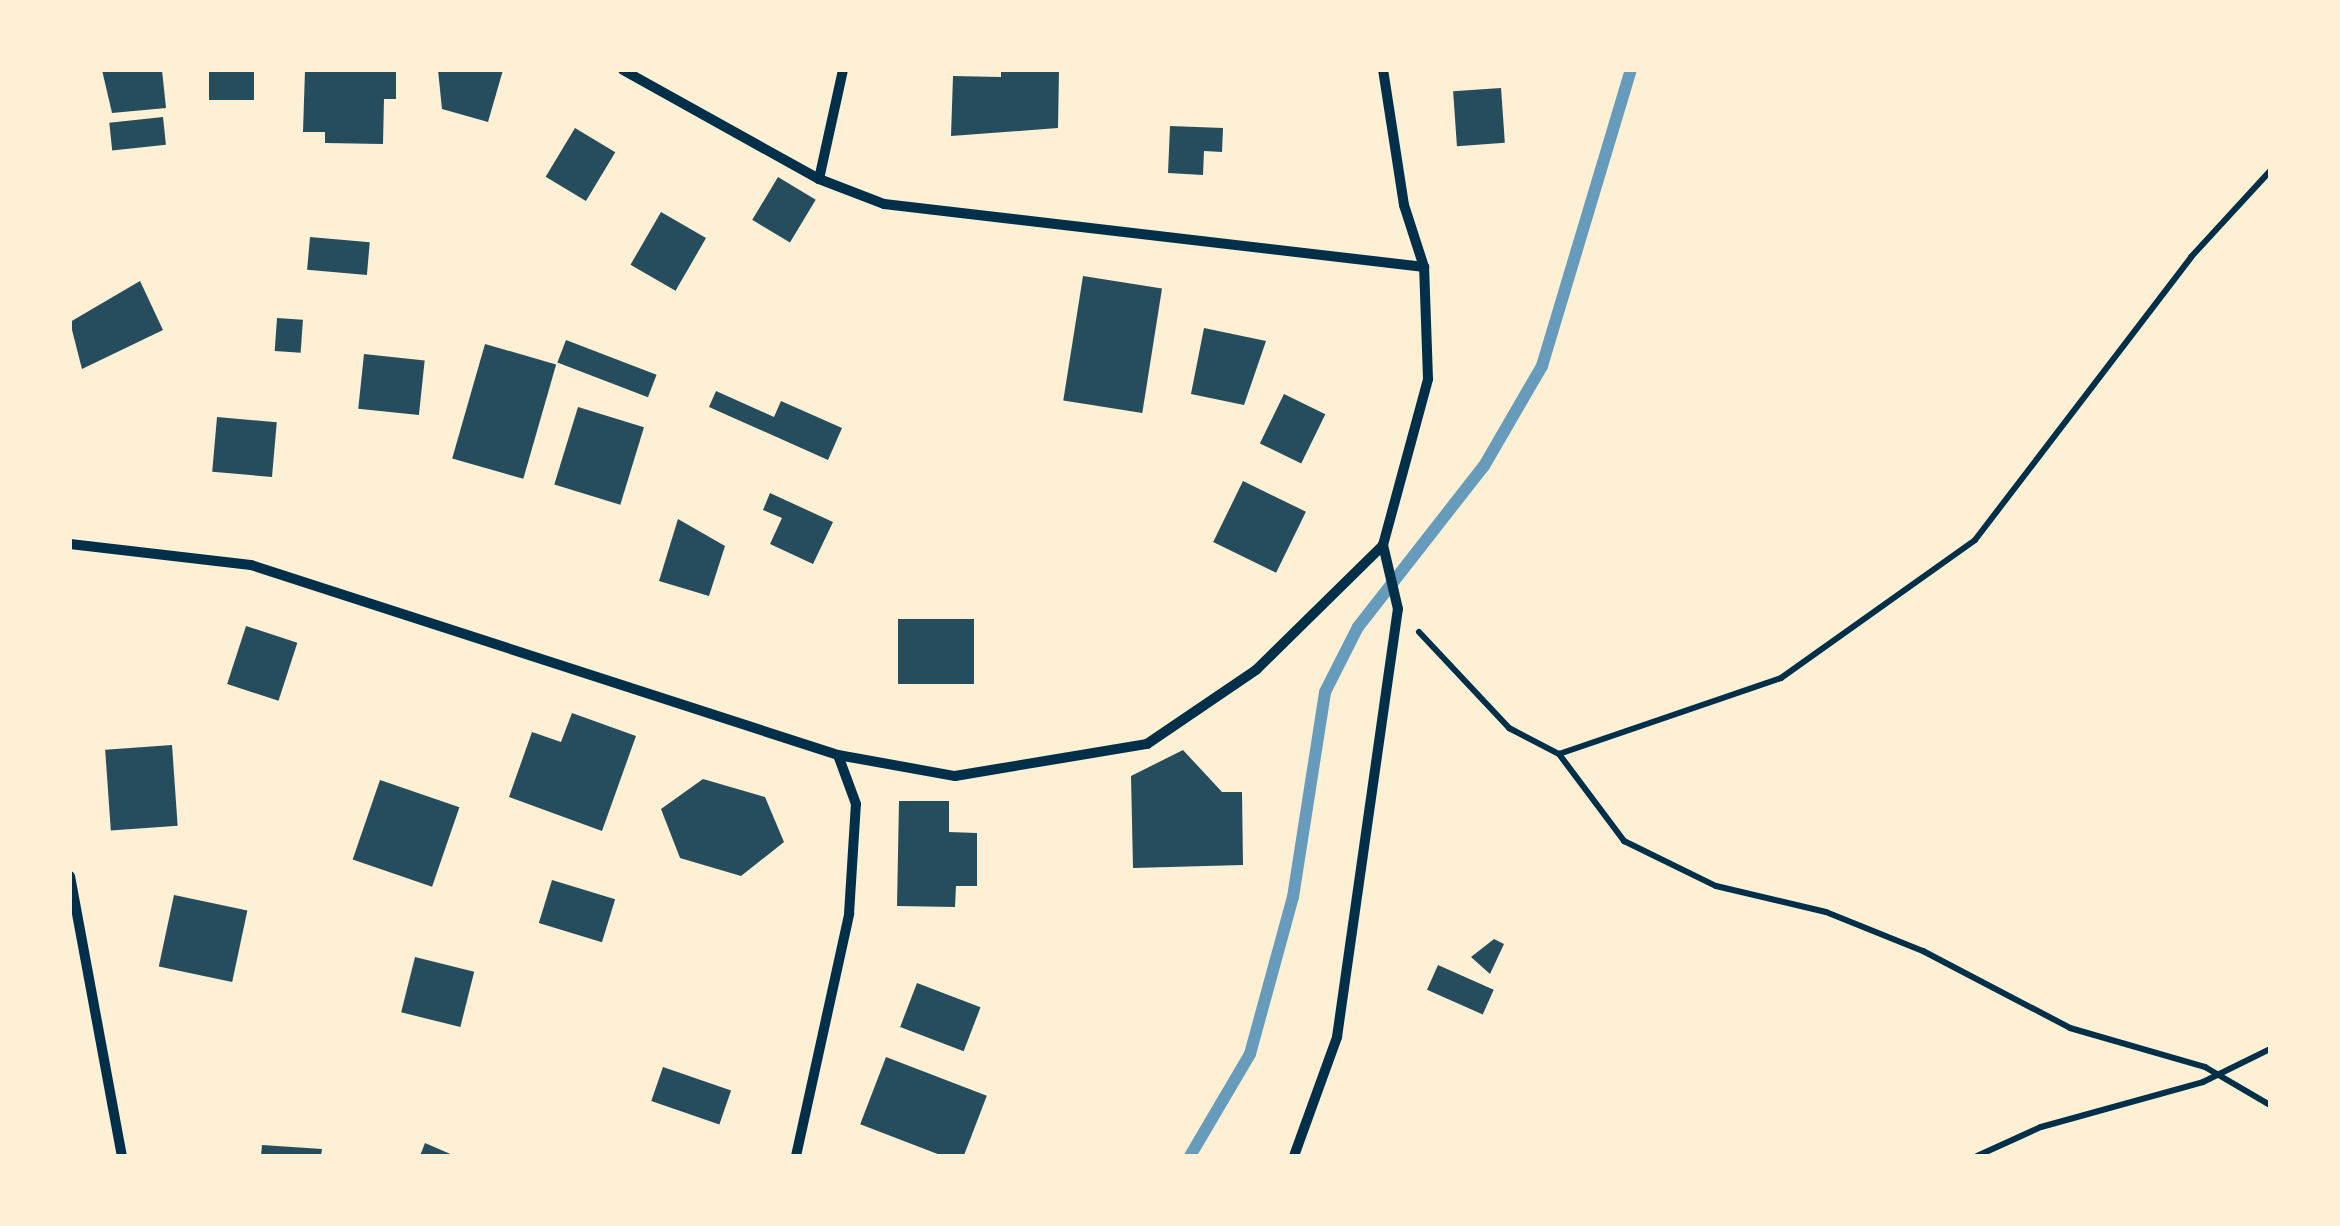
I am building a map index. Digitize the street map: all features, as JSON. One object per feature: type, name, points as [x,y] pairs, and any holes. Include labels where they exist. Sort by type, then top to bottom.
[{"type":"street","points":[[622,70],[819,180],[884,204],[1424,267]]},
{"type":"street","points":[[819,180],[843,70]]},
{"type":"street","points":[[1294,1156],[1336,1036],[1398,610],[1384,544],[1428,380],[1424,267],[1404,205],[1382,70]]},
{"type":"street","points":[[70,544],[251,565],[838,755],[954,776],[1146,744],[1256,670],[1384,544]]},
{"type":"street","points":[[796,1156],[849,914],[856,804],[838,755]]},
{"type":"street","points":[[70,876],[122,1156]]},
{"type":"path","points":[[1559,754],[1781,678],[1974,540],[2191,257],[2270,171]]},
{"type":"path","points":[[1398,610],[1510,728],[1559,754],[1624,842],[1716,886],[1826,912],[1923,951],[2070,1028],[2220,1076],[2270,1104]]},
{"type":"path","points":[[1977,1156],[2041,1128],[2220,1076],[2270,1049]]},
{"type":"building","points":[[102,70],[162,70],[166,108],[112,113]]},
{"type":"building","points":[[209,70],[254,70],[254,100],[209,100]]},
{"type":"building","points":[[305,70],[396,70],[396,99],[384,99],[383,144],[325,143],[325,132],[303,132]]},
{"type":"building","points":[[438,70],[503,70],[488,122],[442,109]]},
{"type":"building","points":[[1001,70],[1059,70],[1058,128],[951,136],[953,76],[1001,77]]},
{"type":"building","points":[[1501,88],[1505,143],[1457,146],[1453,91]]},
{"type":"building","points":[[163,117],[166,145],[112,150],[109,123]]},
{"type":"building","points":[[1170,126],[1223,128],[1222,152],[1204,151],[1203,175],[1168,173]]},
{"type":"building","points":[[575,128],[615,152],[586,201],[546,177]]},
{"type":"building","points":[[778,177],[816,200],[790,243],[752,220]]},
{"type":"building","points":[[661,212],[706,238],[676,291],[630,265]]},
{"type":"building","points":[[310,237],[370,242],[367,275],[307,270]]},
{"type":"building","points":[[1083,276],[1162,289],[1142,413],[1063,400]]},
{"type":"building","points":[[140,281],[163,330],[82,369],[70,322]]},
{"type":"building","points":[[277,318],[303,320],[301,353],[275,351]]},
{"type":"building","points":[[1204,328],[1266,341],[1244,405],[1191,394]]},
{"type":"building","points":[[566,340],[657,375],[648,397],[557,362]]},
{"type":"building","points":[[485,344],[556,364],[523,479],[452,458]]},
{"type":"building","points":[[364,354],[425,360],[419,415],[358,409]]},
{"type":"building","points":[[716,391],[774,417],[781,401],[842,428],[828,460],[709,407]]},
{"type":"building","points":[[1284,394],[1325,414],[1301,464],[1260,443]]},
{"type":"building","points":[[578,407],[644,427],[620,505],[554,484]]},
{"type":"building","points":[[217,417],[277,422],[272,477],[212,472]]},
{"type":"building","points":[[1243,481],[1306,512],[1276,573],[1213,542]]},
{"type":"building","points":[[770,493],[833,522],[813,564],[770,544],[782,518],[763,510]]},
{"type":"building","points":[[678,519],[725,546],[709,596],[659,581]]},
{"type":"building","points":[[898,619],[974,619],[974,684],[898,684]]},
{"type":"building","points":[[246,626],[297,643],[279,701],[227,684]]},
{"type":"building","points":[[572,713],[636,736],[602,831],[509,797],[532,732],[561,742]]},
{"type":"building","points":[[172,745],[178,826],[111,830],[105,750]]},
{"type":"building","points":[[1183,750],[1222,792],[1242,792],[1243,865],[1133,868],[1131,776]]},
{"type":"building","points":[[703,779],[765,797],[784,842],[741,876],[680,858],[661,809]]},
{"type":"building","points":[[380,780],[459,807],[432,887],[353,859]]},
{"type":"building","points":[[899,801],[949,801],[949,832],[977,833],[977,886],[956,886],[955,907],[897,906]]},
{"type":"building","points":[[552,880],[615,899],[602,942],[539,923]]},
{"type":"building","points":[[174,895],[247,911],[232,982],[159,966]]},
{"type":"building","points":[[1494,939],[1504,944],[1490,974],[1471,957]]},
{"type":"building","points":[[415,957],[474,972],[460,1027],[401,1012]]},
{"type":"building","points":[[1438,965],[1494,990],[1483,1014],[1427,990]]},
{"type":"building","points":[[917,983],[980,1007],[964,1051],[900,1027]]},
{"type":"building","points":[[886,1057],[987,1096],[964,1156],[943,1156],[860,1124]]},
{"type":"building","points":[[663,1067],[731,1090],[719,1124],[651,1101]]},
{"type":"building","points":[[425,1143],[455,1156],[420,1156]]},
{"type":"building","points":[[262,1145],[322,1149],[321,1156],[261,1156]]},
{"type":"waterway","points":[[1190,1156],[1250,1054],[1293,897],[1325,692],[1358,627],[1484,466],[1542,366],[1631,70]]}]
